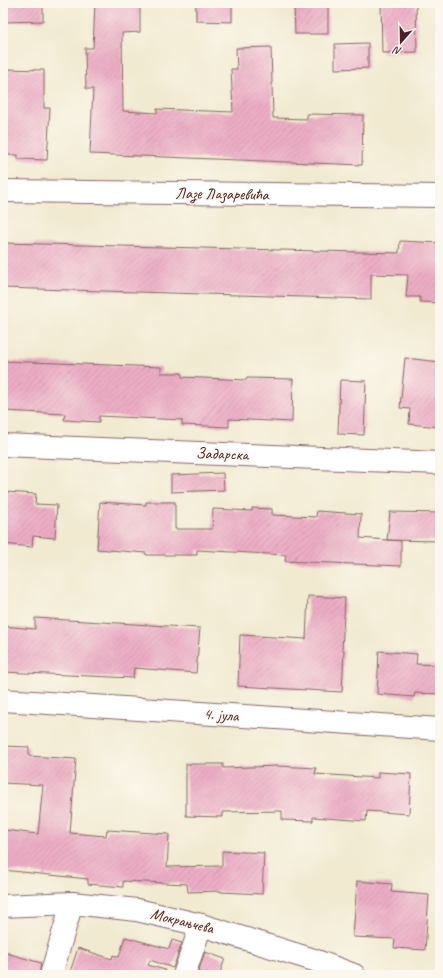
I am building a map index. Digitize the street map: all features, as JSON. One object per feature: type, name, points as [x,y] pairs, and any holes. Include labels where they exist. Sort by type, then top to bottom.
[{"type":"street","name":"Лазе Лазаревића","points":[[3,191],[440,196]]},
{"type":"street","name":"Задарска","points":[[3,445],[440,463]]},
{"type":"street","name":"4. јула","points":[[3,700],[440,729]]},
{"type":"street","name":"Мокрањчева","points":[[3,906],[72,903],[137,910],[201,925],[312,968],[354,975]]},
{"type":"street","points":[[51,975],[72,903]]},
{"type":"street","points":[[184,975],[201,925]]},
{"type":"building","points":[[5,3],[43,3],[43,21],[5,22]]},
{"type":"building","points":[[95,3],[140,3],[140,32],[122,33],[123,111],[157,113],[157,109],[233,112],[231,69],[237,69],[236,48],[271,47],[273,118],[307,119],[307,114],[363,115],[362,165],[90,154],[93,89],[86,89],[85,48],[93,48]]},
{"type":"building","points":[[196,3],[232,3],[232,22],[196,21]]},
{"type":"building","points":[[294,3],[328,3],[328,34],[295,34]]},
{"type":"building","points":[[381,3],[416,3],[417,52],[382,53]]},
{"type":"building","points":[[368,43],[368,68],[335,69],[335,44]]},
{"type":"building","points":[[3,69],[44,70],[44,108],[50,108],[47,160],[18,159],[18,155],[3,155]]},
{"type":"building","points":[[400,241],[440,243],[440,303],[420,302],[420,297],[406,297],[408,275],[371,274],[371,299],[3,288],[3,243],[399,253]]},
{"type":"building","points":[[405,358],[440,362],[440,427],[409,424],[410,409],[400,408]]},
{"type":"building","points":[[3,361],[161,367],[161,373],[182,373],[182,377],[246,380],[247,378],[293,379],[292,422],[229,419],[229,427],[182,425],[182,420],[99,416],[99,422],[64,420],[65,414],[3,411]]},
{"type":"building","points":[[340,380],[366,381],[364,435],[338,434]]},
{"type":"building","points":[[223,473],[224,490],[171,492],[171,475]]},
{"type":"building","points":[[5,492],[36,494],[35,504],[57,505],[55,538],[33,536],[32,547],[3,544]]},
{"type":"building","points":[[100,502],[146,505],[146,502],[175,502],[175,529],[212,529],[213,509],[252,511],[252,508],[272,509],[272,515],[316,517],[317,511],[361,514],[360,538],[401,541],[401,566],[285,561],[286,555],[197,550],[197,555],[146,555],[146,553],[97,549]]},
{"type":"building","points":[[390,512],[440,513],[440,541],[387,540]]},
{"type":"building","points":[[308,596],[345,598],[342,650],[344,650],[342,692],[238,686],[240,635],[306,639]]},
{"type":"building","points":[[35,618],[200,628],[196,673],[134,668],[133,678],[3,672],[3,626],[35,629]]},
{"type":"building","points":[[379,651],[417,654],[416,664],[440,665],[440,694],[415,693],[414,697],[377,694]]},
{"type":"building","points":[[3,746],[29,747],[29,756],[76,759],[70,833],[106,836],[107,830],[169,834],[167,867],[222,866],[222,851],[264,853],[262,894],[221,891],[188,892],[187,884],[123,881],[123,887],[88,884],[88,879],[3,870],[3,830],[38,834],[43,785],[3,783]]},
{"type":"building","points":[[186,764],[223,764],[223,768],[277,766],[316,768],[315,774],[378,778],[378,772],[411,774],[409,814],[367,811],[366,821],[313,817],[313,821],[282,820],[282,811],[223,812],[223,817],[186,816]]},
{"type":"building","points":[[357,881],[392,884],[391,892],[429,895],[425,950],[394,948],[395,939],[353,937]]},
{"type":"building","points":[[125,937],[169,949],[172,940],[182,943],[173,968],[150,960],[148,965],[165,970],[164,975],[69,975],[78,948],[112,959],[113,955],[119,957]]},
{"type":"building","points":[[3,952],[41,963],[39,975],[3,975]]},
{"type":"building","points":[[205,952],[225,959],[219,975],[197,975]]}]
